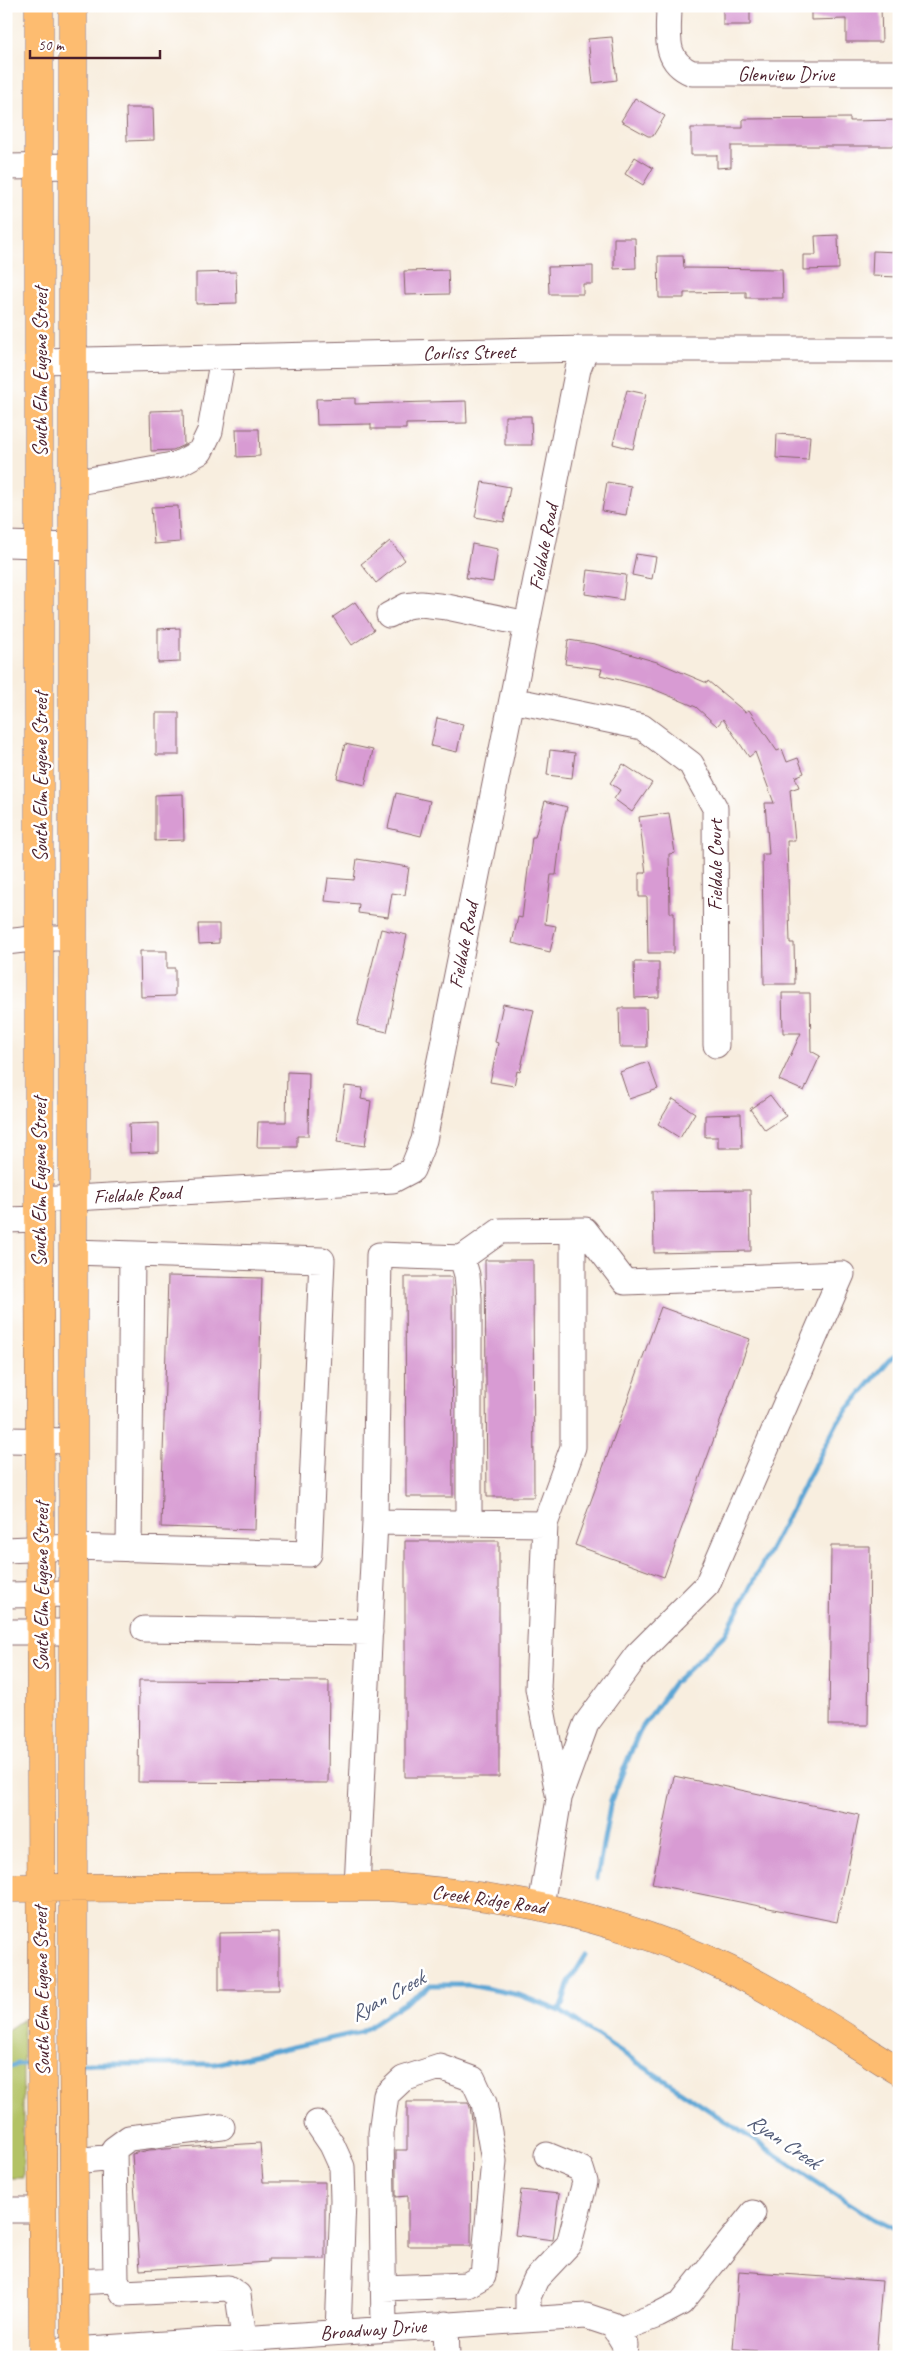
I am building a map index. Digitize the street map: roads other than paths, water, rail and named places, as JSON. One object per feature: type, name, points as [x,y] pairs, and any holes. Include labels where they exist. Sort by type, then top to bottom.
[{"type":"main road","name":"South Elm Eugene Street","points":[[39,6],[39,1210],[42,1594],[40,1889],[43,2354]]},
{"type":"main road","name":"South Elm Eugene Street","points":[[73,6],[73,2133],[75,2353]]},
{"type":"main road","name":"Creek Ridge Road","points":[[6,1888],[357,1887],[450,1891],[541,1905],[602,1920],[641,1933],[684,1949],[732,1971],[899,2071]]},
{"type":"street","name":"Glenview Drive","points":[[670,6],[671,56],[676,64],[692,73],[704,75],[899,73]]},
{"type":"street","points":[[6,167],[73,166]]},
{"type":"street","name":"Corliss Street","points":[[40,361],[586,349],[899,349]]},
{"type":"street","name":"Fieldale Road","points":[[6,1220],[73,1198],[393,1180],[412,1170],[424,1140],[578,369],[586,349]]},
{"type":"street","points":[[73,483],[178,464],[200,452],[210,431],[223,357]]},
{"type":"street","points":[[6,544],[73,546]]},
{"type":"street","points":[[389,615],[406,606],[421,604],[447,607],[527,624]]},
{"type":"street","name":"Fieldale Court","points":[[512,700],[642,727],[691,764],[715,808],[716,1045]]},
{"type":"street","points":[[6,942],[40,938],[73,938]]},
{"type":"street","points":[[559,1798],[538,1688],[545,1524],[572,1446],[573,1230]]},
{"type":"street","points":[[357,1887],[375,1522],[379,1255],[462,1258],[500,1231],[585,1230],[625,1282],[842,1274],[707,1585],[637,1655],[586,1724],[559,1798],[541,1905]]},
{"type":"street","points":[[6,1550],[73,1547],[309,1554],[322,1260],[73,1252]]},
{"type":"street","points":[[128,1549],[132,1254]]},
{"type":"street","points":[[462,1258],[468,1275],[469,1299],[469,1524]]},
{"type":"street","points":[[6,1440],[73,1441]]},
{"type":"street","points":[[375,1522],[545,1524]]},
{"type":"street","points":[[6,1595],[73,1594]]},
{"type":"street","points":[[144,1629],[370,1632]]},
{"type":"street","points":[[6,1632],[73,1632]]},
{"type":"street","points":[[383,2288],[466,2285],[483,2276],[494,2161],[484,2103],[473,2079],[440,2067],[403,2080],[386,2095],[380,2133],[383,2288],[384,2328]]},
{"type":"street","points":[[317,2123],[332,2145],[342,2167],[343,2200],[338,2332]]},
{"type":"street","points":[[222,2126],[130,2138],[114,2149],[116,2280],[123,2293],[228,2288],[238,2295],[244,2338]]},
{"type":"street","points":[[528,2318],[528,2297],[536,2279],[569,2244],[585,2182],[581,2169],[547,2155]]},
{"type":"street","points":[[74,2161],[114,2157]]},
{"type":"street","points":[[6,2210],[42,2210]]},
{"type":"street","points":[[624,2357],[625,2345],[614,2328],[658,2315],[681,2303],[753,2213]]},
{"type":"street","points":[[74,2282],[116,2280]]},
{"type":"street","name":"Broadway Drive","points":[[43,2354],[528,2318],[586,2316],[614,2328]]},
{"type":"street","points":[[446,2324],[447,2357]]},
{"type":"waterway","points":[[597,1878],[611,1801],[639,1732],[673,1684],[726,1633],[838,1421],[889,1360],[899,1353]]},
{"type":"waterway","points":[[560,2011],[569,1982],[586,1955]]},
{"type":"waterway","name":"Ryan Creek","points":[[81,2064],[215,2064],[361,2032],[431,1985],[469,1985],[519,1995],[560,2011],[824,2187],[874,2219],[899,2231]]},
{"type":"waterway","name":"Ryan Creek","points":[[6,2069],[18,2064],[35,2064]]}]
